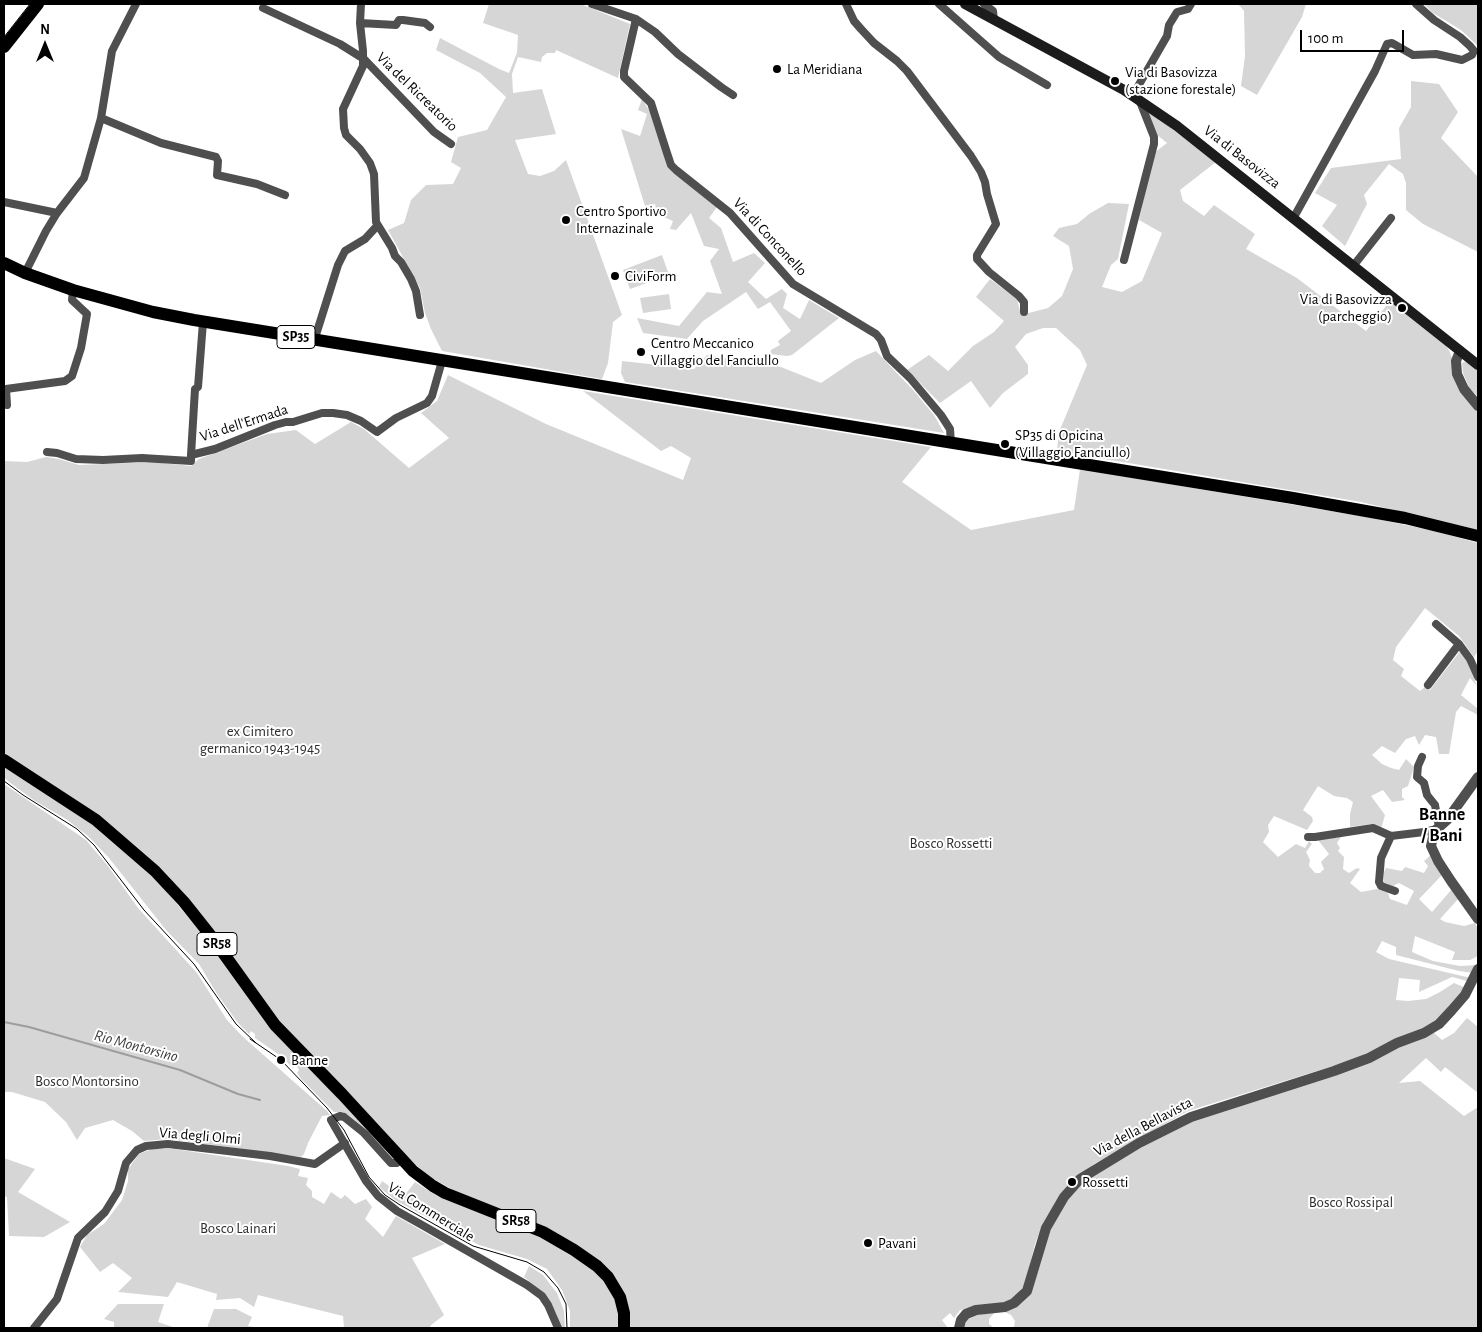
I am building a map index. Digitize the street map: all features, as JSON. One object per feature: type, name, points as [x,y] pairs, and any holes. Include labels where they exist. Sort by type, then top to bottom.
[{"type":"main road","points":[[4,47],[38,4]]},
{"type":"main road","name":"Via di Basovizza","points":[[965,4],[1136,97],[1184,131],[1294,217],[1478,365]]},
{"type":"main road","name":"SP35","points":[[4,264],[73,290],[153,312],[203,322],[1342,506],[1404,518],[1478,536]]},
{"type":"main road","name":"SR58","points":[[4,760],[96,820],[155,871],[184,902],[211,936],[272,1021],[424,1180],[445,1193],[543,1232],[591,1260],[603,1271],[616,1290],[624,1313],[624,1328]]},
{"type":"street","points":[[25,273],[36,248],[57,213],[84,178],[101,118],[112,51],[136,4]]},
{"type":"street","name":"Via del Ricreatorio","points":[[361,4],[360,23],[363,66],[343,109],[342,118],[346,135],[366,156],[372,168],[378,226],[411,279],[416,291],[420,315]]},
{"type":"street","points":[[592,4],[636,19],[655,32],[678,54],[733,95]]},
{"type":"street","points":[[846,4],[854,21],[861,30],[907,71],[981,172],[996,224],[976,255],[977,259],[989,272],[1019,296],[1024,302],[1024,312]]},
{"type":"street","points":[[939,4],[1000,57],[1047,86]]},
{"type":"street","points":[[984,4],[993,11],[994,20]]},
{"type":"street","points":[[1124,260],[1154,144],[1154,138],[1136,97],[1167,36],[1169,25],[1177,12],[1188,9],[1191,4]]},
{"type":"street","points":[[1294,217],[1375,71],[1387,44],[1392,43],[1413,54],[1436,54],[1462,60],[1472,55],[1474,51],[1470,46],[1434,20],[1416,4]]},
{"type":"street","name":"Via del Ricreatorio","points":[[263,8],[340,44],[364,59],[424,122],[451,144]]},
{"type":"street","name":"Via di Conconello","points":[[636,19],[624,74],[629,82],[651,103],[672,164],[680,174],[730,213],[793,284],[876,334],[881,340],[887,356],[910,378],[941,415],[950,429],[951,443]]},
{"type":"street","points":[[360,23],[396,25],[399,20],[403,20],[424,23],[430,27]]},
{"type":"street","points":[[101,118],[162,143],[216,157],[218,161],[217,175],[256,184],[285,196]]},
{"type":"street","points":[[4,202],[57,213]]},
{"type":"street","points":[[1354,266],[1391,218]]},
{"type":"street","points":[[314,341],[338,265],[345,252],[365,240],[378,226]]},
{"type":"street","points":[[7,405],[6,389],[66,381],[72,376],[81,348],[87,314],[72,300],[73,290]]},
{"type":"street","name":"Via dell'Ermada","points":[[47,452],[57,452],[76,459],[88,460],[142,458],[191,461],[195,389],[198,387],[203,322]]},
{"type":"street","points":[[1460,351],[1456,361],[1457,374],[1464,389],[1478,406]]},
{"type":"street","name":"Via dell'Ermada","points":[[191,455],[215,449],[275,425],[294,422],[322,413],[333,412],[347,415],[361,421],[377,432],[396,418],[427,403],[432,396],[442,361]]},
{"type":"street","points":[[1436,624],[1460,644],[1470,659],[1478,677]]},
{"type":"street","points":[[1428,685],[1460,644]]},
{"type":"street","points":[[1422,757],[1418,766],[1417,777],[1424,783],[1427,795],[1435,805],[1438,828]]},
{"type":"street","points":[[1431,846],[1438,828],[1447,820],[1478,777]]},
{"type":"street","points":[[1308,837],[1373,828],[1390,836],[1424,832],[1438,828]]},
{"type":"street","points":[[1424,832],[1438,862],[1478,919]]},
{"type":"street","points":[[1390,836],[1381,858],[1379,882],[1381,886],[1395,891]]},
{"type":"street","name":"Via della Bellavista","points":[[959,1328],[961,1320],[966,1314],[976,1310],[1005,1308],[1014,1303],[1026,1291],[1046,1228],[1064,1197],[1080,1179],[1139,1143],[1191,1117],[1334,1071],[1369,1058],[1397,1043],[1424,1033],[1439,1024],[1452,1010],[1465,994],[1478,969]]},
{"type":"street","name":"Via Commerciale","points":[[402,1159],[397,1163],[391,1163],[358,1127],[344,1117],[340,1116],[331,1120],[366,1181],[378,1196],[422,1226],[527,1285],[542,1296],[558,1328]]},
{"type":"street","name":"Via degli Olmi","points":[[34,1328],[57,1299],[78,1238],[106,1212],[118,1191],[126,1163],[137,1150],[146,1146],[168,1144],[315,1164],[345,1143]]},
{"type":"green space","points":[[489,4],[581,4],[630,24],[618,78],[556,50],[555,53],[547,53],[542,57],[541,62],[518,57],[512,74],[513,93],[542,89],[556,134],[515,140],[528,174],[540,176],[554,171],[566,160],[622,315],[613,322],[608,363],[602,379],[442,351],[425,313],[420,288],[388,230],[404,223],[411,200],[426,185],[453,184],[461,168],[451,162],[458,137],[487,130],[506,97],[480,73],[436,50],[440,38],[509,73],[517,53],[518,35],[483,23]]},
{"type":"green space","points":[[1238,4],[1306,4],[1302,17],[1257,95],[1241,86],[1245,56],[1244,11]]},
{"type":"green space","points":[[1424,4],[1478,4],[1478,46],[1461,30],[1433,13]]},
{"type":"green space","points":[[1411,81],[1439,84],[1458,112],[1441,138],[1478,177],[1478,252],[1423,224],[1406,210],[1406,183],[1403,174],[1389,164],[1364,195],[1367,204],[1345,246],[1322,226],[1337,205],[1315,193],[1331,168],[1401,159],[1399,128],[1411,107]]},
{"type":"green space","points":[[642,99],[649,110],[664,155],[673,173],[717,207],[709,218],[721,228],[733,262],[754,253],[765,263],[748,282],[766,299],[782,289],[787,294],[783,308],[800,319],[809,300],[839,318],[792,355],[770,354],[771,350],[780,345],[778,341],[791,331],[770,302],[758,309],[746,292],[703,321],[687,339],[643,333],[637,318],[679,326],[707,292],[722,294],[710,261],[719,249],[704,246],[691,213],[676,230],[670,229],[673,221],[657,214],[655,204],[645,206],[621,129],[640,136],[647,114],[638,110]]},
{"type":"green space","points":[[1147,110],[1216,162],[1180,190],[1183,201],[1204,216],[1214,205],[1255,234],[1246,249],[1297,278],[1366,331],[1390,301],[1444,343],[1452,358],[1452,374],[1460,391],[1478,413],[1478,530],[1361,502],[1057,451],[1059,432],[1087,365],[1080,350],[1056,328],[1043,328],[1026,334],[1015,347],[1028,365],[1028,374],[1003,393],[990,408],[971,381],[940,403],[907,370],[929,355],[948,371],[973,346],[994,332],[1004,321],[976,297],[990,279],[1017,299],[1021,315],[1048,308],[1062,296],[1073,269],[1069,246],[1053,236],[1059,228],[1077,224],[1089,214],[1108,203],[1129,204],[1118,259],[1111,265],[1102,287],[1122,292],[1142,281],[1162,233],[1139,220],[1154,153],[1167,143],[1156,134]]},
{"type":"green space","points":[[662,255],[669,275],[630,289],[623,270]]},
{"type":"green space","points":[[669,294],[671,309],[643,313],[640,298]]},
{"type":"green space","points":[[876,351],[934,415],[944,433],[625,382],[621,373],[622,361],[694,369],[707,355],[781,367],[821,383],[855,360]]},
{"type":"green space","points":[[1466,361],[1478,371],[1478,397],[1469,387],[1463,373],[1462,363]]},
{"type":"green space","name":"Bosco Rossetti","points":[[448,375],[546,424],[683,480],[691,458],[671,446],[661,451],[583,391],[931,447],[902,482],[971,530],[1074,510],[1080,469],[1367,517],[1435,531],[1478,543],[1478,651],[1474,657],[1459,636],[1425,608],[1396,647],[1393,660],[1404,669],[1401,676],[1420,691],[1425,687],[1430,690],[1461,650],[1477,686],[1470,678],[1461,695],[1478,709],[1478,715],[1461,706],[1456,712],[1449,754],[1439,754],[1436,737],[1425,735],[1419,745],[1415,736],[1406,739],[1395,753],[1382,746],[1372,755],[1382,764],[1391,768],[1399,770],[1406,759],[1414,767],[1408,786],[1402,789],[1402,797],[1405,800],[1392,802],[1383,790],[1371,796],[1385,815],[1381,829],[1371,824],[1350,827],[1350,814],[1353,802],[1347,798],[1334,796],[1318,786],[1303,810],[1312,817],[1313,821],[1307,830],[1274,816],[1268,825],[1269,832],[1263,842],[1278,857],[1296,844],[1305,848],[1309,841],[1312,844],[1306,852],[1310,860],[1309,866],[1315,873],[1320,873],[1324,869],[1321,862],[1329,854],[1318,840],[1341,837],[1337,843],[1340,848],[1338,851],[1344,857],[1343,869],[1349,873],[1357,868],[1360,869],[1350,883],[1361,892],[1377,889],[1388,893],[1390,899],[1407,905],[1414,891],[1399,883],[1393,886],[1384,883],[1384,872],[1386,868],[1402,871],[1405,867],[1424,873],[1428,866],[1424,861],[1431,855],[1442,875],[1419,899],[1432,912],[1452,889],[1459,898],[1440,919],[1464,926],[1475,923],[1478,929],[1478,956],[1470,960],[1452,960],[1455,952],[1415,936],[1412,952],[1433,961],[1460,966],[1478,965],[1473,973],[1459,971],[1396,955],[1396,947],[1382,941],[1376,952],[1389,959],[1471,978],[1467,981],[1452,977],[1419,992],[1420,980],[1399,978],[1396,1000],[1426,999],[1454,983],[1466,988],[1427,1030],[1394,1041],[1352,1060],[1188,1111],[1094,1164],[1067,1186],[1043,1223],[1035,1244],[1025,1285],[1015,1296],[1003,1304],[960,1310],[954,1318],[950,1313],[942,1320],[948,1328],[627,1328],[620,1286],[492,1207],[453,1190],[427,1175],[397,1148],[292,1038],[171,881],[4,754],[4,461],[27,462],[46,457],[79,465],[153,462],[191,466],[199,459],[267,434],[296,430],[315,444],[351,422],[364,429],[409,468],[449,438],[421,413],[437,401]]},
{"type":"green space","points":[[4,767],[87,820],[124,849],[161,885],[394,1160],[353,1119],[343,1112],[334,1112],[301,1079],[297,1073],[299,1070],[296,1065],[293,1068],[281,1056],[255,1038],[255,1034],[251,1031],[249,1034],[238,1023],[217,994],[199,964],[166,930],[109,858],[88,836],[66,819],[35,801],[9,782],[4,777]]},
{"type":"green space","name":"Bosco Montorsino","points":[[4,784],[86,840],[108,866],[138,908],[197,973],[227,1020],[242,1036],[327,1111],[330,1115],[322,1116],[301,1157],[168,1139],[144,1141],[132,1131],[113,1120],[85,1128],[77,1140],[66,1122],[45,1102],[12,1092],[4,1092]]},
{"type":"green space","name":"Bosco Rossipal","points":[[1467,1018],[1478,1027],[1478,1093],[1445,1067],[1441,1072],[1426,1058],[1399,1083],[1420,1081],[1464,1116],[1478,1107],[1478,1328],[1014,1328],[1015,1321],[1011,1315],[1003,1311],[1021,1302],[1046,1237],[1071,1194],[1085,1179],[1190,1120],[1389,1051],[1433,1032],[1442,1040],[1454,1033]]},
{"type":"green space","name":"Bosco Lainari","points":[[152,1149],[174,1149],[300,1169],[298,1176],[308,1178],[306,1185],[312,1191],[312,1197],[324,1204],[331,1192],[341,1199],[345,1195],[355,1204],[366,1199],[372,1207],[365,1219],[383,1237],[396,1216],[445,1244],[412,1258],[444,1315],[430,1326],[432,1328],[344,1328],[343,1316],[258,1295],[254,1307],[240,1298],[216,1300],[217,1294],[177,1282],[168,1297],[118,1292],[132,1278],[113,1263],[100,1272],[80,1247],[87,1235],[104,1224],[122,1200],[128,1181],[128,1169],[139,1154]]},
{"type":"green space","points":[[4,1158],[35,1169],[18,1192],[70,1222],[44,1237],[9,1236],[7,1197],[4,1196]]},
{"type":"green space","points":[[382,1181],[404,1196],[415,1182],[437,1196],[544,1238],[592,1266],[607,1283],[616,1299],[619,1314],[618,1328],[570,1328],[570,1311],[562,1290],[547,1269],[527,1259],[479,1245],[432,1220],[395,1200],[379,1187]]},
{"type":"green space","points":[[529,1266],[543,1275],[557,1293],[564,1311],[565,1328],[561,1328],[556,1313],[544,1293],[524,1277]]},
{"type":"green space","points":[[118,1304],[164,1304],[158,1322],[176,1328],[114,1328],[114,1322],[104,1319]]},
{"type":"green space","points":[[214,1309],[236,1309],[252,1317],[248,1326],[260,1328],[207,1328]]},
{"type":"green space","points":[[995,1312],[989,1319],[989,1324],[994,1328],[962,1328],[965,1320],[972,1314]]},
{"type":"waterway","name":"Rio Montorsino","points":[[4,1022],[29,1027],[180,1070],[238,1094],[260,1100]]},
{"type":"tram line","points":[[4,37],[30,4]]},
{"type":"tram line","points":[[4,781],[77,829],[94,845],[144,910],[194,964],[236,1024],[256,1043]]},
{"type":"tram line","points":[[250,1039],[281,1060],[327,1108],[344,1130],[369,1177],[385,1195],[473,1246],[527,1262],[544,1272],[558,1288],[566,1304],[567,1328]]},
{"type":"place","name":"La Meridiana","points":[[777,69]]},
{"type":"place","name":"Via di Basovizza (stazione forestale)","points":[[1115,81]]},
{"type":"place","name":"Centro Sportivo Internazinale","points":[[566,220]]},
{"type":"place","name":"CiviForm","points":[[615,276]]},
{"type":"place","name":"Via di Basovizza (parcheggio)","points":[[1402,308]]},
{"type":"place","name":"Centro Meccanico Villaggio del Fanciullo","points":[[641,352]]},
{"type":"place","name":"SP35 di Opicina (Villaggio Fanciullo)","points":[[1005,444]]},
{"type":"place","name":"Banne","points":[[281,1060]]},
{"type":"place","name":"Rossetti","points":[[1072,1182]]},
{"type":"place","name":"Pavani","points":[[868,1243]]},
{"type":"district","name":"Banne / Bani","points":[[1442,825]]},
{"type":"park label","name":"ex Cimitero germanico 1943-1945","points":[[260,740]]}]
